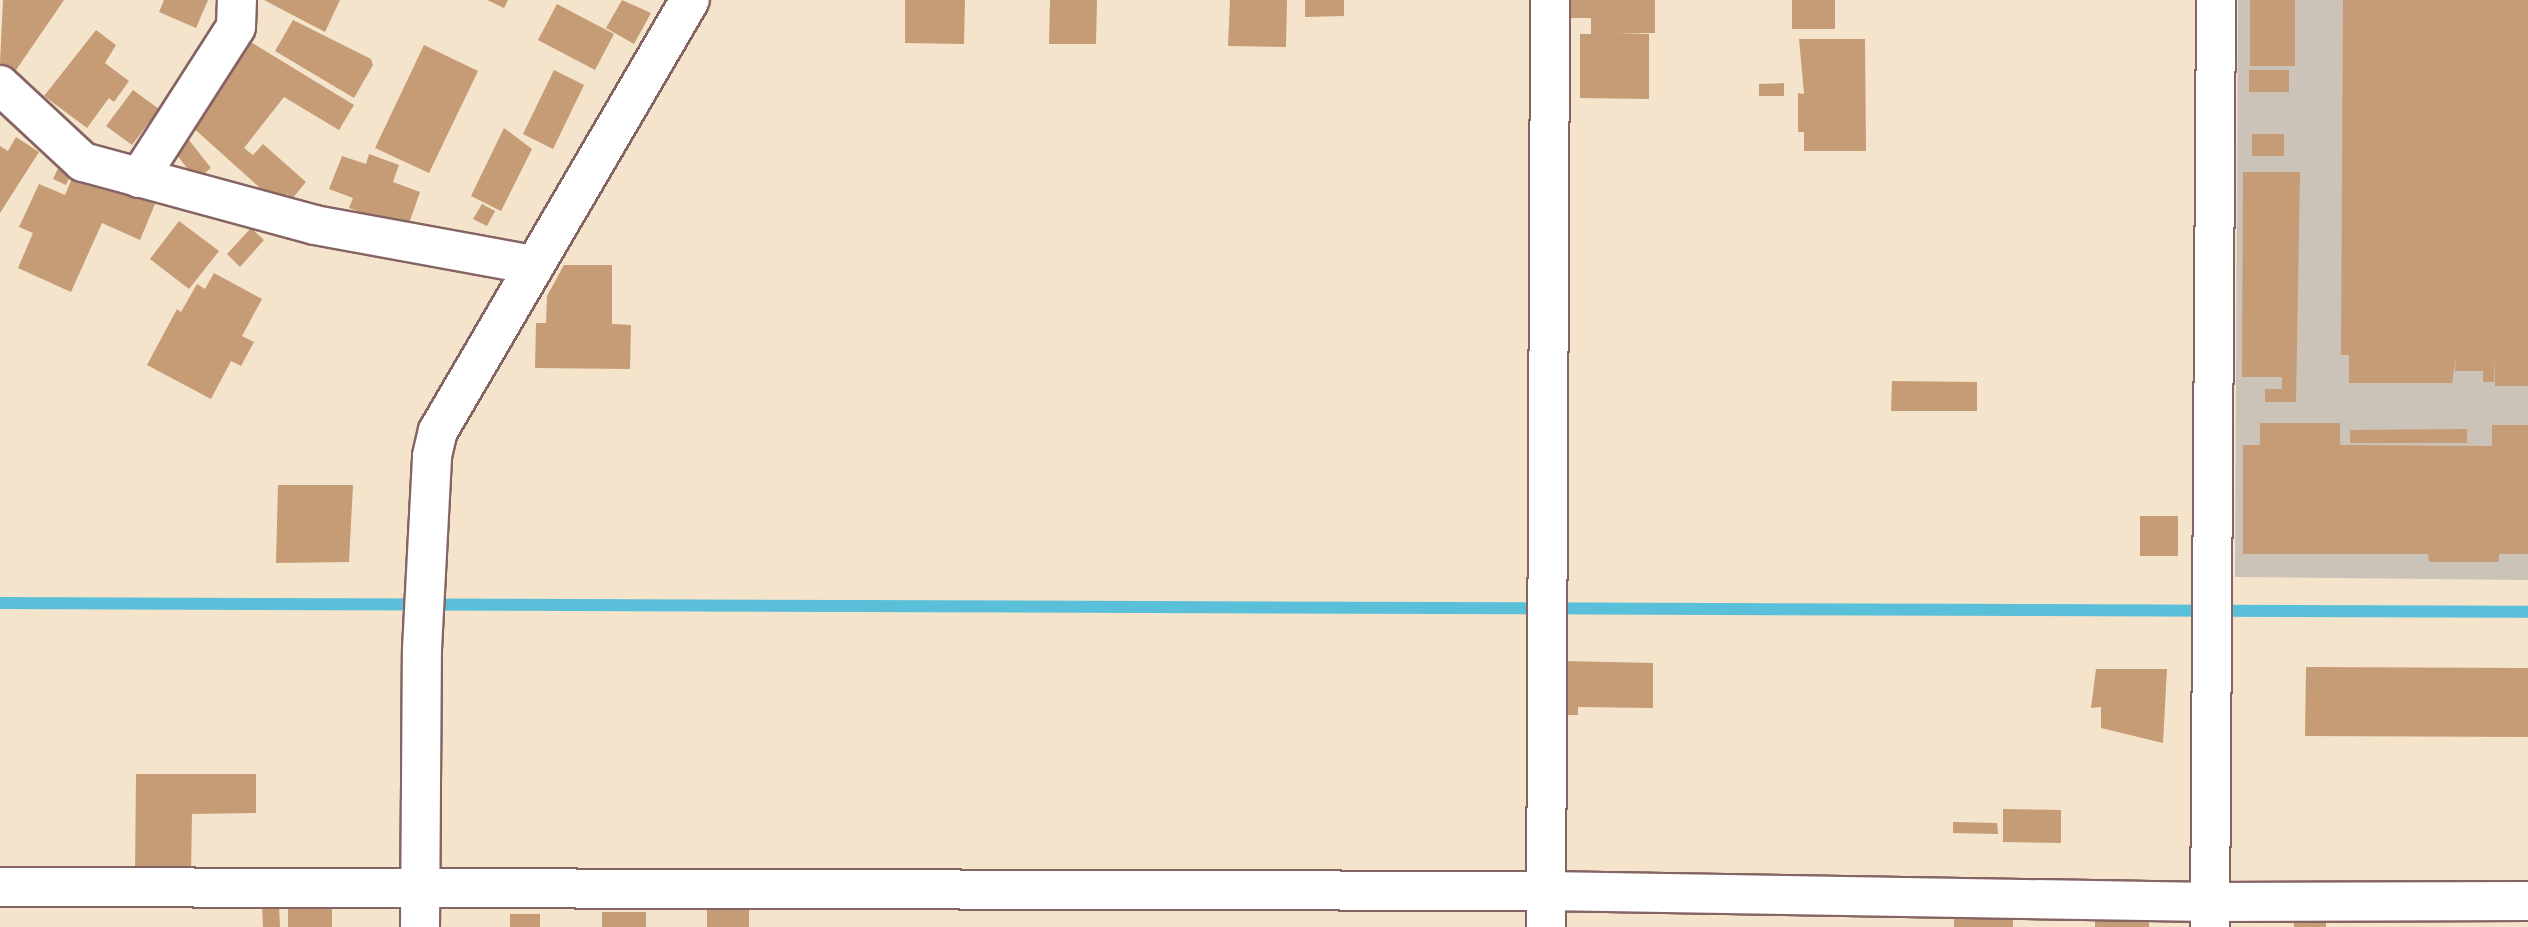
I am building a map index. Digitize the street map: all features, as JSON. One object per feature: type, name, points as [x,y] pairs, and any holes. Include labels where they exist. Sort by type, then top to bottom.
[{"type":"street","points":[[139,177],[236,27],[237,0]]},
{"type":"street","points":[[420,909],[422,649],[432,457],[438,431],[690,0]]},
{"type":"street","points":[[1546,909],[1545,586],[1550,0]]},
{"type":"street","points":[[2210,914],[2216,0]]},
{"type":"street","points":[[0,85],[83,162],[315,225],[534,265]]},
{"type":"street","points":[[0,887],[420,909],[1546,909],[2210,914],[2528,901]]},
{"type":"shaded area","points":[[2238,0],[2528,0],[2528,580],[2235,577]]},
{"type":"building","points":[[3,0],[64,0],[14,73],[0,63]]},
{"type":"building","points":[[164,0],[208,0],[196,28],[159,12]]},
{"type":"building","points":[[264,0],[340,0],[325,32]]},
{"type":"building","points":[[487,0],[508,0],[504,8]]},
{"type":"building","points":[[622,0],[651,13],[634,44],[606,28]]},
{"type":"building","points":[[905,0],[965,0],[964,44],[905,43]]},
{"type":"building","points":[[1050,0],[1097,0],[1096,44],[1049,44]]},
{"type":"building","points":[[1230,0],[1287,0],[1286,47],[1228,46]]},
{"type":"building","points":[[1305,0],[1344,0],[1344,16],[1305,17]]},
{"type":"building","points":[[1568,0],[1655,0],[1655,33],[1616,33],[1649,34],[1649,99],[1580,98],[1580,34],[1591,34],[1591,18],[1569,18]]},
{"type":"building","points":[[1792,0],[1835,0],[1835,29],[1792,29]]},
{"type":"building","points":[[2250,0],[2295,0],[2295,66],[2250,66]]},
{"type":"building","points":[[2343,0],[2528,0],[2528,386],[2495,386],[2494,355],[2494,382],[2483,382],[2483,371],[2455,371],[2456,355],[2452,383],[2349,383],[2349,355],[2341,355]]},
{"type":"building","points":[[557,4],[614,34],[595,70],[538,40]]},
{"type":"building","points":[[293,20],[371,59],[373,65],[354,98],[275,51]]},
{"type":"building","points":[[96,30],[116,45],[105,63],[129,81],[114,102],[109,98],[87,128],[44,96]]},
{"type":"building","points":[[241,36],[354,105],[339,130],[284,97],[244,148],[253,155],[263,144],[306,182],[292,199],[287,194],[278,204],[190,125]]},
{"type":"building","points":[[1799,39],[1865,39],[1866,151],[1804,151],[1804,132],[1798,132],[1798,93],[1804,94]]},
{"type":"building","points":[[424,45],[478,71],[429,173],[375,148]]},
{"type":"building","points":[[554,70],[584,85],[553,149],[523,134]]},
{"type":"building","points":[[2249,70],[2289,70],[2289,92],[2249,92]]},
{"type":"building","points":[[1784,83],[1784,96],[1759,96],[1759,84]]},
{"type":"building","points":[[133,90],[159,109],[132,145],[106,126]]},
{"type":"building","points":[[504,128],[532,149],[501,211],[471,196]]},
{"type":"building","points":[[2252,134],[2284,134],[2284,156],[2252,156]]},
{"type":"building","points":[[16,137],[39,152],[0,213],[0,146],[8,151]]},
{"type":"building","points":[[189,140],[211,168],[196,180],[174,151]]},
{"type":"building","points":[[369,154],[399,165],[393,182],[420,192],[407,229],[349,208],[353,198],[329,189],[342,156],[366,164]]},
{"type":"building","points":[[61,162],[74,168],[66,185],[53,179]]},
{"type":"building","points":[[75,171],[155,204],[140,240],[102,223],[71,292],[18,268],[33,233],[19,227],[39,184],[65,195]]},
{"type":"building","points":[[2243,172],[2300,172],[2296,402],[2265,402],[2265,389],[2282,389],[2282,377],[2242,377]]},
{"type":"building","points":[[482,204],[495,211],[487,226],[473,219]]},
{"type":"building","points":[[179,221],[219,251],[189,289],[150,259]]},
{"type":"building","points":[[251,228],[264,240],[240,267],[227,254]]},
{"type":"building","points":[[564,265],[612,265],[612,324],[631,325],[630,369],[535,368],[536,323],[546,323],[547,296]]},
{"type":"building","points":[[214,273],[262,299],[242,336],[254,342],[241,366],[231,361],[211,399],[147,365],[177,309],[181,312],[197,284],[205,289]]},
{"type":"building","points":[[1892,381],[1977,382],[1977,411],[1891,411]]},
{"type":"building","points":[[2260,423],[2340,423],[2340,445],[2492,446],[2492,425],[2528,425],[2528,554],[2499,554],[2499,562],[2429,562],[2428,554],[2243,554],[2243,445],[2260,445]]},
{"type":"building","points":[[2467,429],[2467,443],[2350,443],[2350,430]]},
{"type":"building","points":[[278,485],[353,485],[349,562],[276,563]]},
{"type":"building","points":[[2140,516],[2178,516],[2178,556],[2140,556]]},
{"type":"building","points":[[1562,661],[1653,663],[1653,708],[1578,707],[1578,715],[1562,715]]},
{"type":"building","points":[[2306,667],[2528,668],[2528,737],[2305,736]]},
{"type":"building","points":[[2096,669],[2167,669],[2163,743],[2101,728],[2101,707],[2091,708]]},
{"type":"building","points":[[136,774],[256,774],[256,813],[192,814],[191,876],[135,876]]},
{"type":"building","points":[[2003,809],[2061,810],[2061,843],[2003,842]]},
{"type":"building","points":[[1953,822],[1997,823],[1998,834],[1953,833]]},
{"type":"building","points":[[332,903],[332,927],[288,927],[288,904]]},
{"type":"building","points":[[279,904],[280,927],[263,927],[262,905]]},
{"type":"building","points":[[707,905],[749,905],[749,927],[707,927]]},
{"type":"building","points":[[602,912],[646,912],[646,927],[602,927]]},
{"type":"building","points":[[2293,913],[2326,913],[2326,927],[2294,927]]},
{"type":"building","points":[[510,914],[540,914],[540,927],[510,927]]},
{"type":"building","points":[[2095,914],[2149,914],[2149,927],[2095,927]]},
{"type":"building","points":[[1954,916],[2013,917],[2013,927],[1954,927]]},
{"type":"waterway","points":[[0,603],[2528,612]]}]
